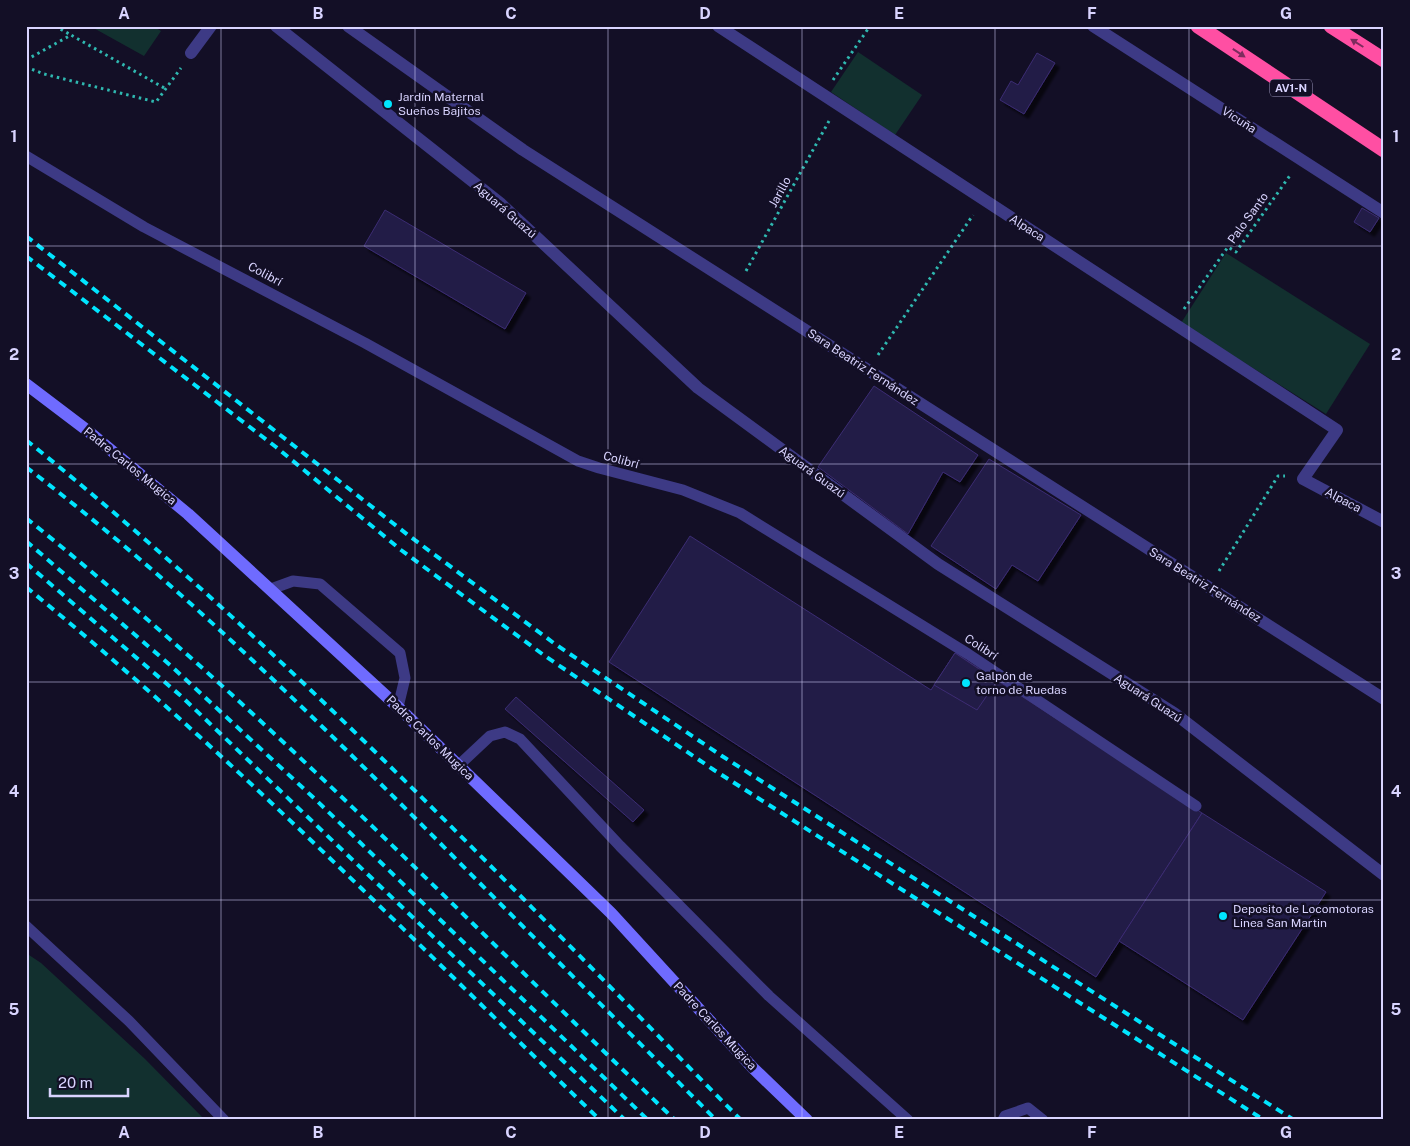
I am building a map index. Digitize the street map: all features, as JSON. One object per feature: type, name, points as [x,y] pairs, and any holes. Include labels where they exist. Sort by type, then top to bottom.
[{"type":"highway","name":"AV1-N","points":[[1198,26],[1384,150]]},
{"type":"highway","points":[[1331,26],[1384,60]]},
{"type":"street","points":[[192,53],[211,26]]},
{"type":"street","name":"Aguará Guazú","points":[[276,26],[500,203],[698,388],[938,564],[1174,713],[1383,875]]},
{"type":"street","name":"Sara Beatriz Fernández","points":[[348,26],[523,150],[1384,699]]},
{"type":"street","name":"Alpaca","points":[[718,26],[1336,430],[1303,479],[1384,522]]},
{"type":"street","name":"Vicuña","points":[[1094,26],[1384,213]]},
{"type":"street","name":"Padre Carlos Mugica","points":[[26,384],[88,431],[188,514],[398,707],[611,913],[753,1068],[808,1120]]},
{"type":"lane","name":"Colibrí","points":[[26,156],[144,227],[365,343],[578,461],[683,490],[740,513],[968,654],[1196,806]]},
{"type":"lane","points":[[271,589],[293,581],[320,584],[400,653],[405,678],[398,707]]},
{"type":"lane","points":[[458,766],[490,736],[505,732],[520,739],[620,846],[770,996],[908,1120]]},
{"type":"lane","points":[[26,926],[129,1022],[224,1120]]},
{"type":"lane","points":[[1003,1120],[1005,1116],[1028,1108],[1043,1120]]},
{"type":"path","points":[[55,26],[166,89]]},
{"type":"path","points":[[823,95],[870,26]]},
{"type":"path","points":[[26,60],[71,35]]},
{"type":"path","points":[[26,67],[44,74],[156,102],[192,53]]},
{"type":"path","name":"Jarillo","points":[[738,287],[838,105]]},
{"type":"path","name":"Palo Santo","points":[[1174,324],[1228,246],[1236,252],[1301,160]]},
{"type":"path","points":[[867,370],[983,200]]},
{"type":"path","points":[[1209,588],[1278,476],[1303,479]]},
{"type":"green space","points":[[90,26],[153,26],[161,31],[144,56]]},
{"type":"green space","points":[[858,52],[922,95],[895,135],[831,92]]},
{"type":"green space","points":[[1226,253],[1370,344],[1326,414],[1181,323]]},
{"type":"green space","points":[[26,953],[41,963],[145,1059],[205,1120],[26,1120]]},
{"type":"building","points":[[1037,53],[1055,63],[1024,114],[1000,100],[1011,81],[1018,85]]},
{"type":"building","points":[[1362,208],[1379,218],[1370,232],[1354,222]]},
{"type":"building","points":[[385,210],[526,293],[505,329],[364,246]]},
{"type":"building","points":[[874,386],[978,455],[960,482],[943,472],[908,534],[818,467]]},
{"type":"building","points":[[989,459],[1081,515],[1038,581],[1012,565],[996,589],[931,546]]},
{"type":"building","points":[[690,536],[931,690],[955,653],[1202,813],[1096,977],[609,662]]},
{"type":"building","name":"Galpón de torno de Ruedas","points":[[955,653],[997,681],[977,710],[934,685]]},
{"type":"building","points":[[516,697],[644,810],[633,822],[505,709]]},
{"type":"building","name":"Deposito de Locomotoras Linea San Martin","points":[[1202,813],[1326,892],[1243,1020],[1119,941]]},
{"type":"railway","points":[[26,236],[408,535],[555,644],[722,756],[1294,1120]]},
{"type":"railway","points":[[26,256],[276,447],[401,550],[545,656],[714,770],[1264,1120]]},
{"type":"railway","points":[[26,440],[214,600],[304,684],[481,856],[741,1120]]},
{"type":"railway","points":[[26,467],[134,554],[288,694],[387,790],[716,1120]]},
{"type":"railway","points":[[26,518],[195,661],[277,736],[675,1120]]},
{"type":"railway","points":[[26,541],[170,665],[316,800],[648,1120]]},
{"type":"railway","points":[[26,563],[181,696],[625,1120]]},
{"type":"railway","points":[[26,587],[175,714],[247,780],[600,1120]]},
{"type":"place","name":"Jardín Maternal Sueños Bajitos","points":[[388,104]]},
{"type":"place","name":"Galpón de torno de Ruedas","points":[[966,683]]},
{"type":"place","name":"Deposito de Locomotoras Linea San Martin","points":[[1223,916]]}]
